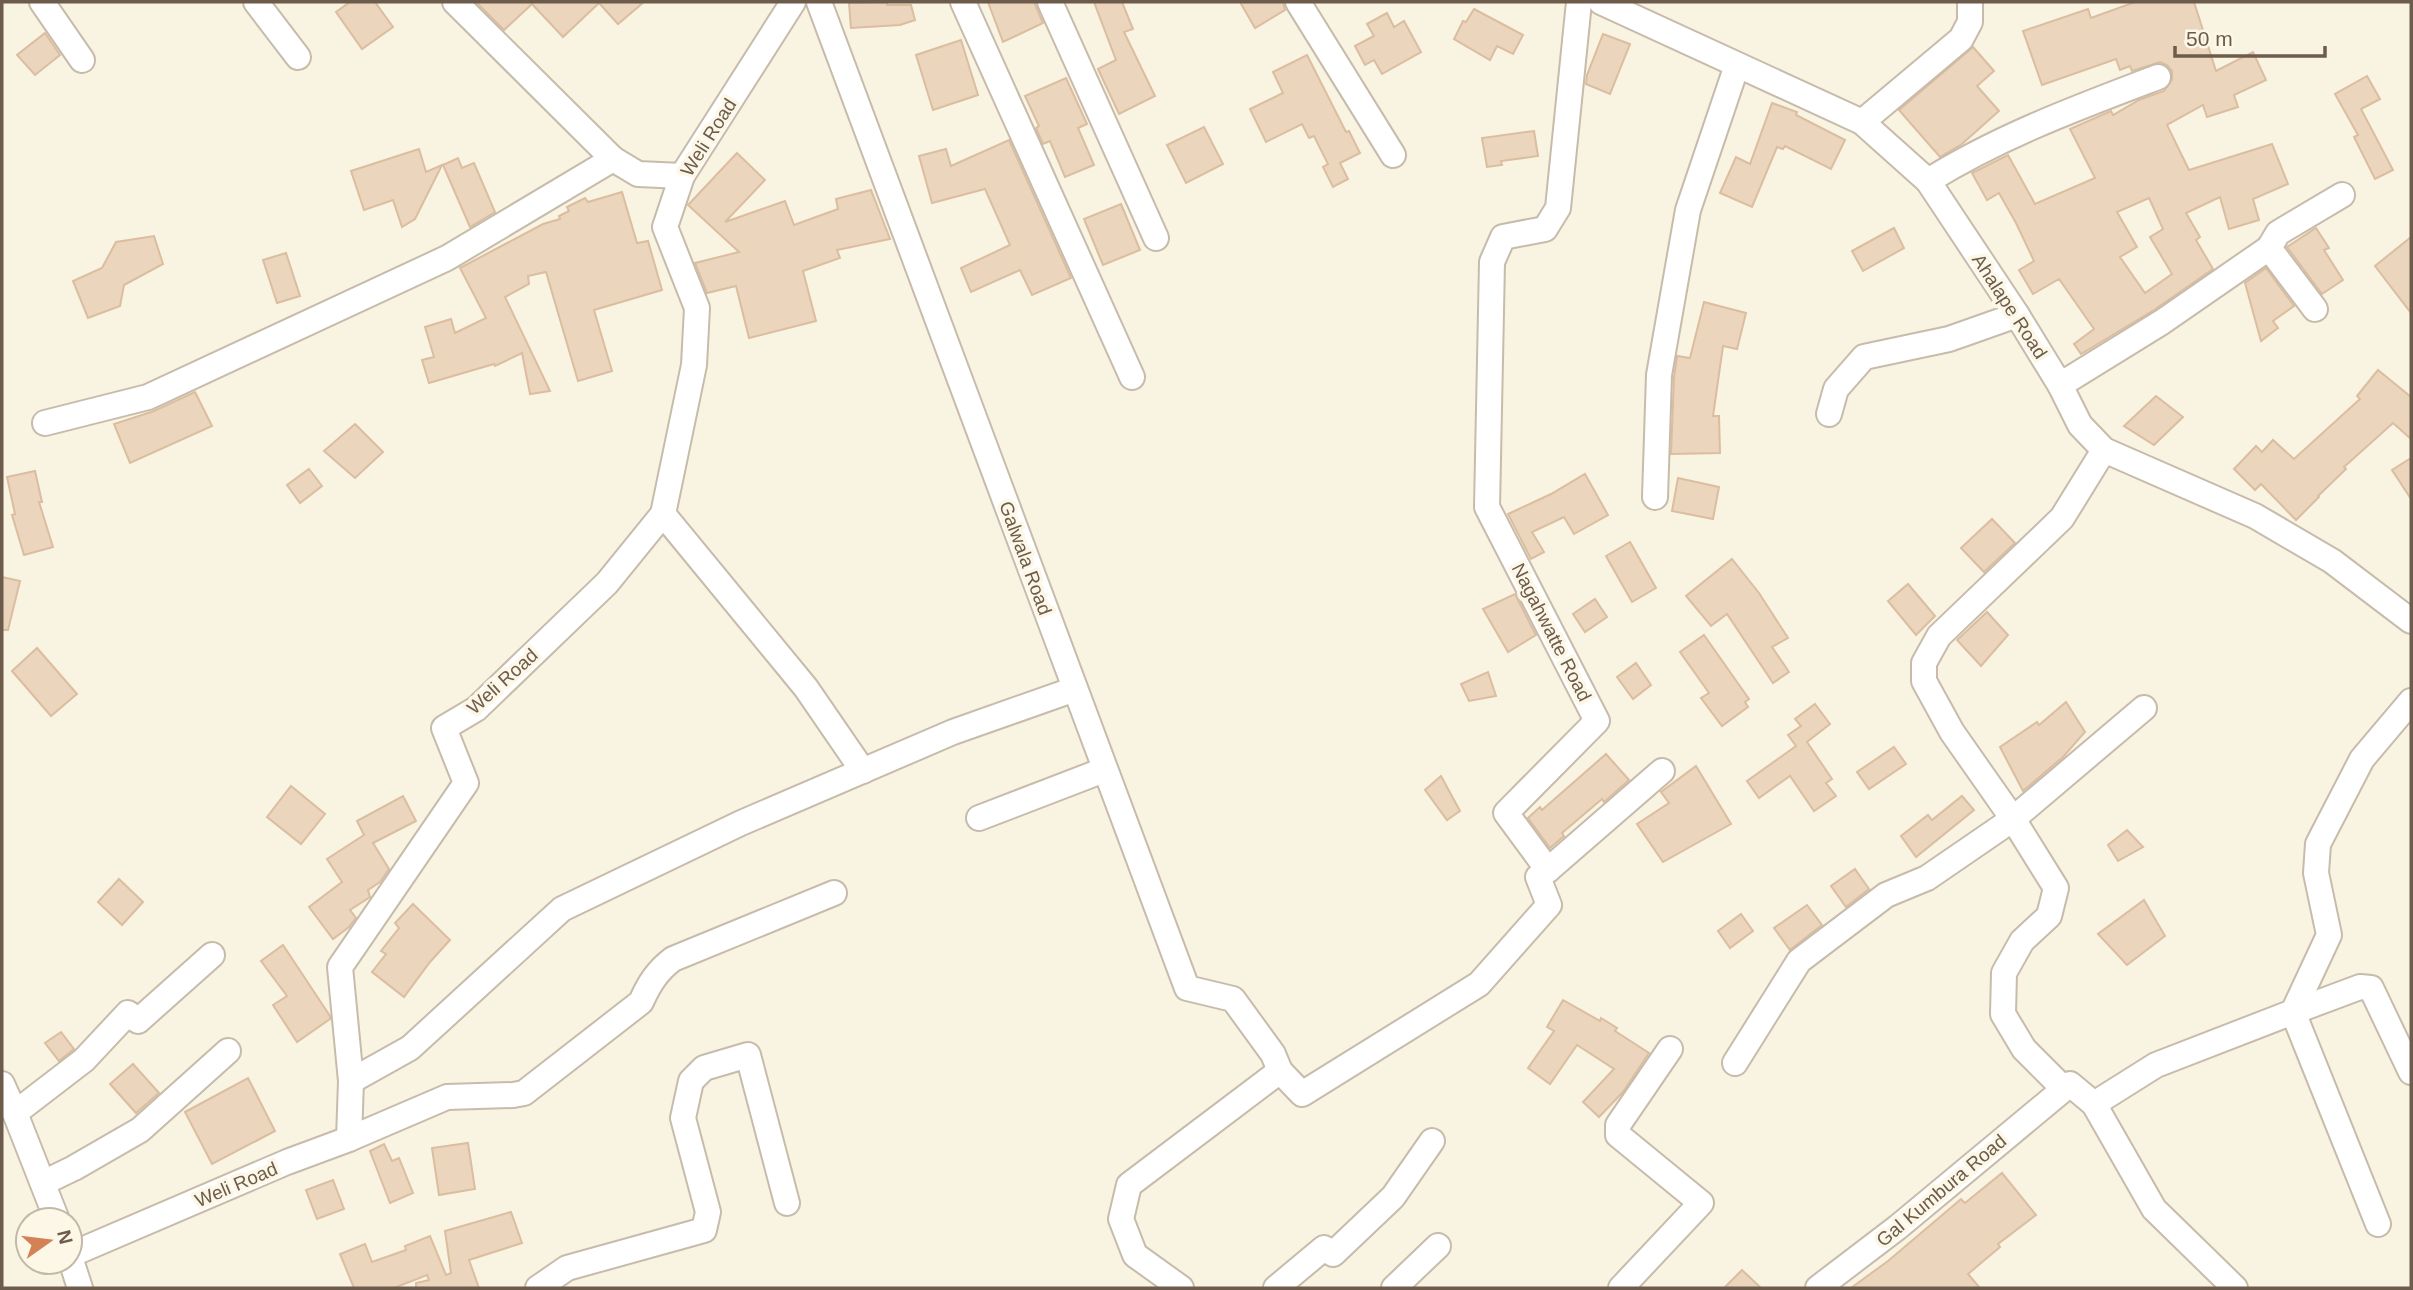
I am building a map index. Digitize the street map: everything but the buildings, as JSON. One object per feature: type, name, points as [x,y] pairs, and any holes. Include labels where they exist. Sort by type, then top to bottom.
[{"type":"street","points":[[42,2],[82,60]]},
{"type":"street","points":[[256,2],[298,57]]},
{"type":"street","points":[[455,2],[612,159],[638,174],[682,176]]},
{"type":"street","name":"Weli Road","points":[[84,1250],[287,1162],[349,1139],[351,1081],[340,967],[466,783],[444,728],[476,709],[607,583],[663,514],[695,354],[697,308],[665,227],[682,176],[793,2]]},
{"type":"street","name":"Galwala Road","points":[[819,2],[1187,988],[1233,999],[1273,1054],[1280,1071]]},
{"type":"street","points":[[963,2],[1132,377]]},
{"type":"street","points":[[1050,2],[1156,238]]},
{"type":"street","points":[[1298,2],[1393,155]]},
{"type":"street","name":"Nagahwatte Road","points":[[1548,870],[1506,813],[1597,721],[1487,507],[1492,262],[1503,237],[1545,229],[1558,208],[1579,2]]},
{"type":"street","name":"Ahalape Road","points":[[1601,2],[1862,122],[1928,181],[2017,314],[2060,385],[2080,425],[2104,450],[2255,516],[2332,561],[2411,621]]},
{"type":"street","points":[[1862,122],[1961,39],[1970,22],[1970,2]]},
{"type":"street","points":[[1655,497],[1659,375],[1688,210],[1737,65]]},
{"type":"street","points":[[1928,181],[2007,137],[2158,77]]},
{"type":"street","points":[[45,423],[148,397],[173,386],[447,258],[612,159]]},
{"type":"street","points":[[2060,385],[2162,322],[2269,248],[2278,233],[2342,195]]},
{"type":"street","points":[[2269,248],[2315,309]]},
{"type":"street","points":[[1829,414],[1836,389],[1864,357],[1949,339],[2017,314]]},
{"type":"street","points":[[2104,450],[2062,518],[1939,636],[1924,663],[1924,681],[1952,732],[2013,819],[2056,888],[2049,916],[2022,941],[2004,973],[2003,1014],[2024,1049],[2063,1088],[2070,1084],[2094,1104],[2154,1209],[2235,1288]]},
{"type":"street","points":[[663,514],[806,688],[863,771]]},
{"type":"street","points":[[351,1081],[410,1048],[562,909],[741,823],[953,732],[1075,688]]},
{"type":"street","points":[[2378,1224],[2293,1012],[2329,935],[2316,873],[2318,844],[2362,759],[2411,701]]},
{"type":"street","points":[[1735,1063],[1799,961],[1886,895],[1927,878],[2013,819],[2144,708]]},
{"type":"street","points":[[979,818],[1104,770]]},
{"type":"street","points":[[1181,1288],[1135,1255],[1121,1219],[1129,1185],[1280,1071],[1302,1094],[1479,984],[1549,905],[1538,877],[1662,771]]},
{"type":"street","points":[[349,1139],[447,1097],[524,1093],[641,1002],[660,969],[673,959],[834,893]]},
{"type":"street","points":[[15,1113],[84,1060],[128,1013],[138,1021],[212,955]]},
{"type":"street","points":[[2094,1104],[2156,1065],[2360,986],[2371,988],[2411,1072]]},
{"type":"street","points":[[1621,1288],[1701,1203],[1618,1135],[1618,1125],[1670,1049]]},
{"type":"street","points":[[43,1183],[141,1130],[228,1051]]},
{"type":"street","points":[[538,1288],[567,1268],[704,1230],[708,1212],[683,1118],[691,1082],[704,1068],[748,1055],[787,1203]]},
{"type":"street","points":[[2,1084],[52,1206]]},
{"type":"street","name":"Gal Kumbura Road","points":[[1818,1288],[1898,1227],[2063,1088]]},
{"type":"street","points":[[1276,1288],[1324,1248],[1333,1254],[1393,1197],[1432,1141]]},
{"type":"street","points":[[1394,1288],[1438,1246]]}]
